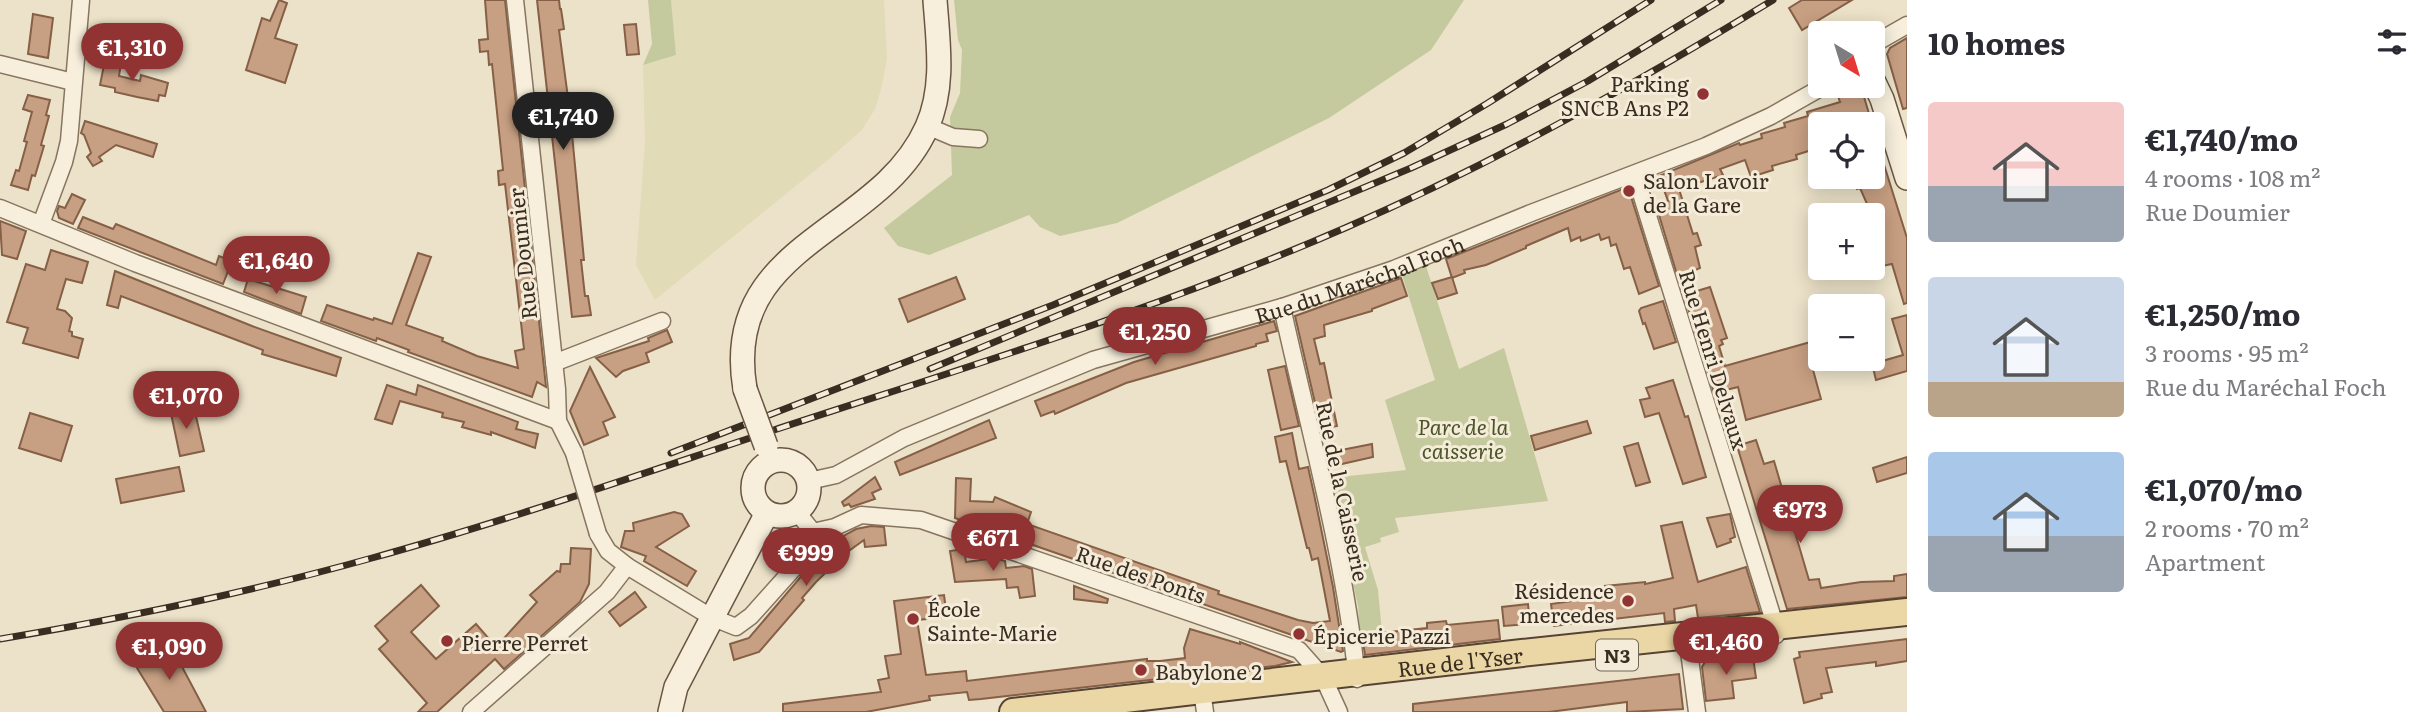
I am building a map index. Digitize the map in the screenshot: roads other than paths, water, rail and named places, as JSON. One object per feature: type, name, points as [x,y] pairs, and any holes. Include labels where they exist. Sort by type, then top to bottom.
[{"type":"main road","name":"Rue de l'Yser","points":[[1115,712],[1325,683],[1776,631],[1907,612]]},
{"type":"main road","name":"Rue de l'Yser","points":[[1776,631],[1907,623]]},
{"type":"main road","name":"Rue de l'Yser","points":[[1013,712],[1204,701]]},
{"type":"street","points":[[41,224],[66,152],[74,102],[73,82],[81,0]]},
{"type":"street","name":"Rue Doumier","points":[[515,0],[558,421]]},
{"type":"street","points":[[768,454],[794,463],[809,481],[807,501],[797,512],[782,516],[767,513],[756,501],[753,490],[755,478],[768,454],[745,389],[742,362],[749,316],[764,288],[789,259],[893,176],[927,126],[934,106],[939,68],[935,0]]},
{"type":"street","points":[[1885,38],[1907,26]]},
{"type":"street","points":[[0,64],[73,82]]},
{"type":"street","name":"Rue du Maréchal Foch","points":[[809,481],[836,475],[904,438],[1093,360],[1282,307],[1394,270],[1531,213],[1706,146],[1808,95]]},
{"type":"street","points":[[1882,98],[1907,178]]},
{"type":"street","points":[[927,126],[953,136],[979,139]]},
{"type":"street","name":"Rue Henri Delvaux","points":[[1635,174],[1776,631]]},
{"type":"street","points":[[0,208],[135,262],[558,421],[574,453],[598,534],[608,551],[627,566],[711,617],[736,627],[751,616],[811,549],[813,532],[797,512]]},
{"type":"street","name":"Rue de la Caisserie","points":[[1282,307],[1333,534],[1351,625],[1357,679]]},
{"type":"street","points":[[554,363],[662,321]]},
{"type":"street","points":[[670,712],[676,687],[767,513]]},
{"type":"street","name":"Rue des Ponts","points":[[813,532],[835,527],[861,515],[921,520],[1299,650],[1325,683],[1339,712]]},
{"type":"street","points":[[471,712],[607,592],[627,566]]},
{"type":"street","points":[[1688,641],[1697,712]]},
{"type":"railway","points":[[671,453],[1053,305],[1328,190],[1404,153],[1651,0]]},
{"type":"railway","points":[[930,369],[1411,168],[1507,124],[1588,81],[1721,0]]},
{"type":"railway","points":[[0,639],[234,593],[422,544],[572,497],[1132,311],[1345,228],[1455,177],[1616,92],[1773,0]]},
{"type":"place","name":"Parking SNCB Ans P2","points":[[1703,94]]},
{"type":"place","name":"Salon Lavoir de la Gare","points":[[1629,191]]},
{"type":"place","name":"Résidence mercedes","points":[[1628,601]]},
{"type":"place","name":"École Sainte-Marie","points":[[913,619]]},
{"type":"place","name":"Épicerie Pazzi","points":[[1299,634]]},
{"type":"place","name":"Pierre Perret","points":[[447,641]]},
{"type":"place","name":"Babylone 2","points":[[1141,670]]},
{"type":"park label","name":"Parc de la caisserie","points":[[1463,437]]}]
